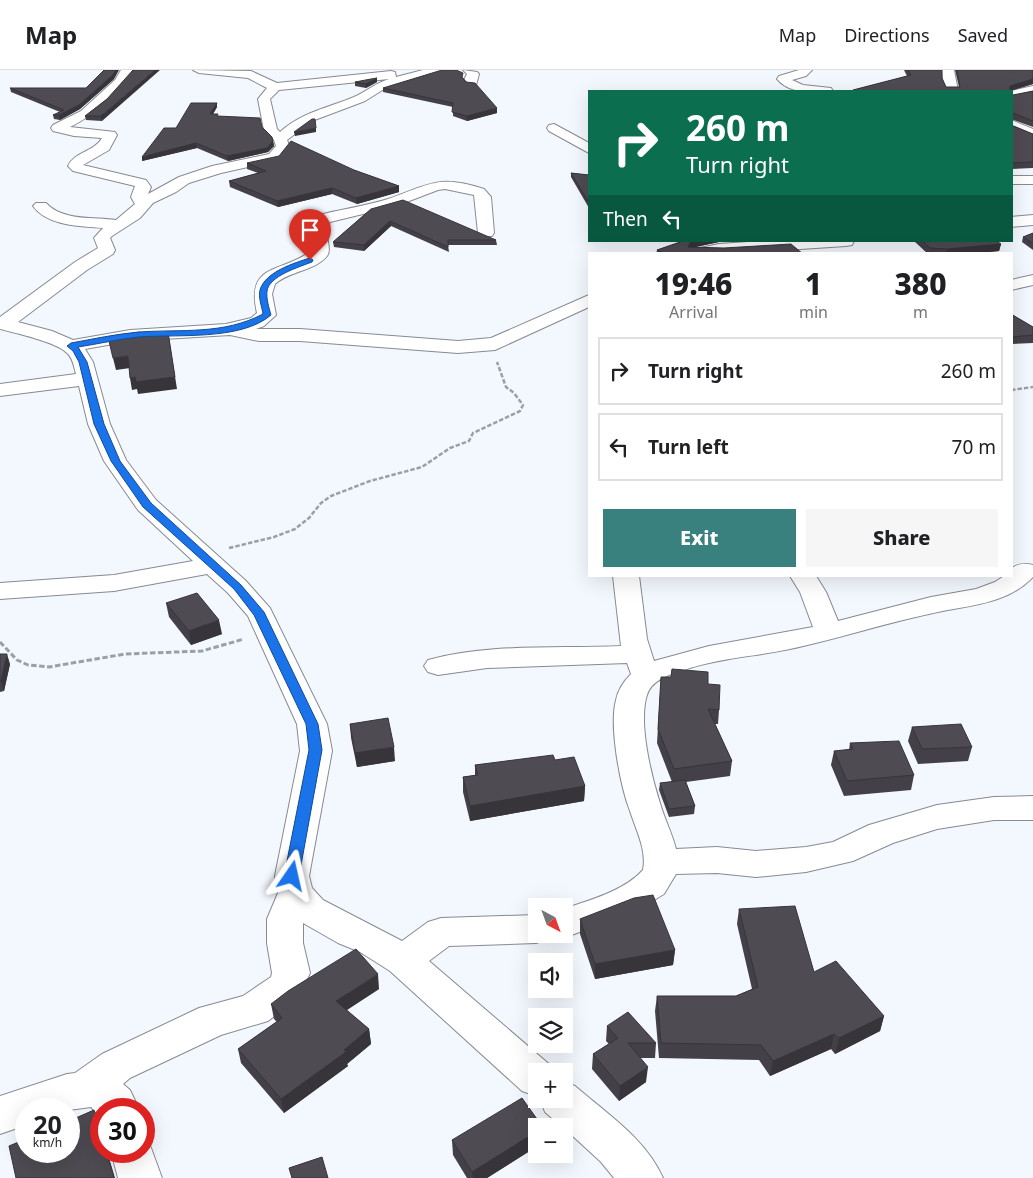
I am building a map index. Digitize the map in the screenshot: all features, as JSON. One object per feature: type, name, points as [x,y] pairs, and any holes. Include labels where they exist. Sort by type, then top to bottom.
[{"type":"street","points":[[129,70],[86,114],[58,128],[74,132],[110,135],[104,147],[85,156],[75,166],[141,183],[143,187],[139,197],[143,204]]},
{"type":"street","points":[[199,70],[251,75],[264,80],[274,87]]},
{"type":"street","points":[[280,139],[308,116],[356,100],[379,87],[404,77],[443,70]]},
{"type":"street","points":[[469,70],[473,74],[470,80],[472,82]]},
{"type":"street","points":[[806,70],[802,74],[783,79],[790,85],[818,90]]},
{"type":"street","points":[[948,70],[952,90]]},
{"type":"street","points":[[1,324],[81,266],[107,250],[102,238],[106,233],[134,215],[143,204],[194,176],[274,156],[283,147],[280,139],[271,130],[264,96],[274,87],[388,75],[404,77]]},
{"type":"street","points":[[1013,95],[1033,90]]},
{"type":"street","points":[[1013,125],[1033,134]]},
{"type":"street","points":[[554,128],[588,149]]},
{"type":"street","points":[[1017,143],[1033,143]]},
{"type":"street","points":[[1013,180],[1033,180]]},
{"type":"street","points":[[71,346],[138,335],[231,329],[256,322],[267,315],[263,292],[267,281],[288,269],[316,257],[320,253],[318,232],[320,222],[325,218],[390,203],[426,189],[445,185],[480,192],[483,197],[486,232]]},
{"type":"street","points":[[41,206],[46,213],[57,218],[119,225]]},
{"type":"street","points":[[1013,222],[1033,220]]},
{"type":"street","points":[[706,252],[719,249],[830,242]]},
{"type":"street","points":[[1013,285],[1033,280]]},
{"type":"street","points":[[231,329],[259,335],[300,335],[458,347],[496,344],[588,300]]},
{"type":"street","points":[[1,324],[45,336],[71,346],[80,356],[88,379],[99,424],[115,461],[147,505],[208,561],[260,614],[312,724],[316,750],[292,876],[296,893],[310,910],[351,933],[373,942],[403,960],[528,1071]]},
{"type":"street","points":[[0,390],[88,379]]},
{"type":"street","points":[[0,591],[114,583],[208,561]]},
{"type":"street","points":[[438,666],[487,659],[582,657],[641,665],[676,663],[721,652],[787,642],[932,605],[985,596],[1015,582],[1023,569]]},
{"type":"street","points":[[573,921],[646,889],[658,877],[662,862],[655,834],[642,802],[629,729],[631,694],[641,665],[633,640],[626,577]]},
{"type":"street","points":[[804,577],[813,592],[829,632]]},
{"type":"street","points":[[662,862],[690,863],[711,860],[755,864],[837,854],[872,837],[909,824],[956,812],[1010,806],[1033,808]]},
{"type":"street","points":[[102,1098],[116,1066],[213,1020],[254,1010],[285,987],[291,972],[285,943],[285,919],[296,893]]},
{"type":"street","points":[[403,960],[441,932],[528,929]]},
{"type":"street","points":[[0,1115],[67,1092],[97,1098]]},
{"type":"street","points":[[570,1108],[616,1148],[641,1178]]},
{"type":"street","points":[[136,1163],[140,1178]]},
{"type":"path","points":[[208,561],[245,543],[274,537],[295,529],[309,518],[321,503],[331,496],[370,481],[422,467],[450,448],[469,441],[473,433],[520,411],[524,405],[506,387],[496,360],[496,344]]},
{"type":"path","points":[[1013,390],[1033,387]]},
{"type":"path","points":[[0,642],[17,660],[28,665],[49,667],[125,654],[202,651],[269,632]]},
{"type":"building","points":[[104,70],[116,70],[113,75],[79,105],[59,115],[53,115],[64,110],[10,88],[86,88]]},
{"type":"building","points":[[133,70],[155,70],[101,116],[85,116],[107,99]]},
{"type":"building","points":[[442,70],[456,70],[463,73],[462,77],[466,82],[475,83],[497,108],[467,116],[452,112],[453,103],[383,88]]},
{"type":"building","points":[[908,70],[942,70],[942,78],[946,87],[960,87],[957,70],[1033,70],[1033,79],[1010,86],[1010,90],[853,90],[911,75]]},
{"type":"building","points":[[377,78],[366,84],[355,82],[371,79]]},
{"type":"building","points":[[1033,91],[1033,121],[1013,113],[1013,95]]},
{"type":"building","points":[[191,103],[217,103],[210,114],[218,114],[217,116],[260,118],[262,127],[272,137],[273,141],[267,148],[227,156],[196,143],[142,157],[164,128],[176,128]]},
{"type":"building","points":[[312,119],[315,119],[316,128],[294,132]]},
{"type":"building","points":[[1013,126],[1033,134],[1033,162],[1013,163]]},
{"type":"building","points":[[291,141],[354,170],[399,186],[356,198],[332,188],[277,201],[229,181],[266,171],[247,163],[279,156]]},
{"type":"building","points":[[571,173],[588,175],[588,201]]},
{"type":"building","points":[[403,200],[496,240],[448,240],[448,247],[390,221],[364,245],[333,242],[371,209]]},
{"type":"building","points":[[1033,233],[1033,243],[1023,237]]},
{"type":"building","points":[[680,242],[690,242],[688,247],[724,248],[791,244],[801,252],[662,252],[657,250]]},
{"type":"building","points":[[924,242],[998,242],[1001,244],[947,249],[930,248]]},
{"type":"building","points":[[1013,315],[1033,327],[1033,335],[1013,337]]},
{"type":"building","points":[[140,332],[141,336],[168,332],[175,377],[136,382],[135,377],[130,378],[128,356],[113,358],[108,337]]},
{"type":"building","points":[[197,593],[219,620],[189,631],[166,603]]},
{"type":"building","points":[[0,654],[7,654],[1,681],[0,681]]},
{"type":"building","points":[[672,669],[708,672],[708,684],[720,685],[719,710],[708,709],[732,761],[674,769],[658,729],[661,677],[671,677]]},
{"type":"building","points":[[388,718],[394,747],[355,753],[350,724]]},
{"type":"building","points":[[961,724],[972,747],[922,749],[912,727]]},
{"type":"building","points":[[899,741],[914,775],[847,781],[834,751],[853,749],[850,743]]},
{"type":"building","points":[[553,755],[555,760],[574,757],[585,786],[470,806],[463,777],[478,775],[475,765]]},
{"type":"building","points":[[685,780],[695,806],[669,809],[660,783]]},
{"type":"building","points":[[653,895],[675,950],[595,964],[580,919],[634,898]]},
{"type":"building","points":[[795,906],[814,972],[836,961],[884,1016],[839,1038],[834,1034],[773,1061],[761,1045],[661,1043],[657,996],[736,996],[758,987],[739,909]]},
{"type":"building","points":[[356,949],[378,974],[336,1001],[369,1029],[344,1050],[346,1052],[281,1099],[238,1049],[282,1018],[271,1004],[288,991]]},
{"type":"building","points":[[628,1012],[656,1043],[628,1043],[648,1067],[620,1086],[593,1054],[618,1038],[607,1026]]},
{"type":"building","points":[[522,1098],[536,1118],[528,1118],[528,1137],[472,1172],[452,1140]]},
{"type":"building","points":[[90,1112],[90,1163],[110,1163],[114,1178],[16,1178],[9,1146],[15,1144],[15,1163],[80,1163],[80,1116]]},
{"type":"building","points":[[322,1157],[328,1178],[292,1178],[289,1168]]},
{"type":"route","points":[[292,876],[316,750],[312,724],[260,614],[228,578],[147,505],[115,461],[99,424],[83,362],[76,350],[71,346],[109,338],[177,332],[222,331],[248,325],[267,315],[263,292],[267,281],[288,269],[310,260]]}]
